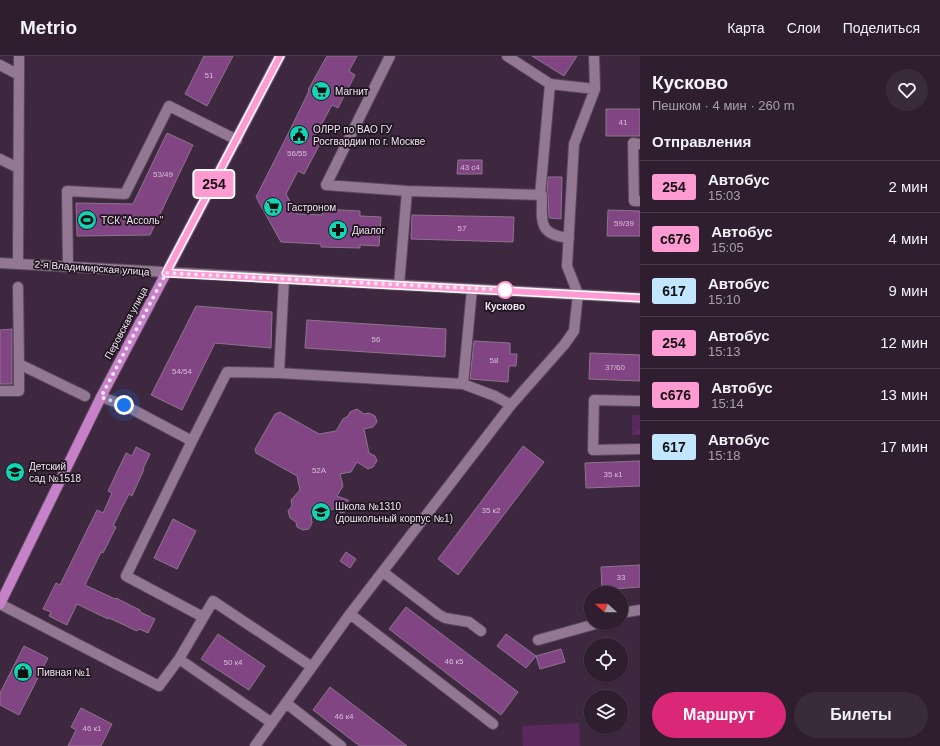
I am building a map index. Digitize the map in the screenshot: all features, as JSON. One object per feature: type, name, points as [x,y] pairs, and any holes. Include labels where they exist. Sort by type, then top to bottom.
[{"type":"main road","name":"Перовская улица","points":[[0,604],[101,397],[280,56]]},
{"type":"street","points":[[18,264],[19,56]]},
{"type":"street","points":[[390,56],[326,185],[407,191],[540,195]]},
{"type":"street","points":[[507,56],[550,84],[595,89]]},
{"type":"street","points":[[255,746],[350,614],[511,405],[564,345],[574,331],[578,294],[567,266],[574,144],[595,89],[594,56]]},
{"type":"street","points":[[0,65],[19,74]]},
{"type":"street","points":[[550,84],[540,195],[542,195],[542,224],[545,229],[554,235],[569,238]]},
{"type":"street","points":[[68,267],[66,191],[125,194],[169,106],[237,140]]},
{"type":"street","points":[[640,144],[633,144],[634,201],[640,201]]},
{"type":"street","points":[[0,159],[18,168]]},
{"type":"street","points":[[399,285],[407,191]]},
{"type":"street","name":"2-я Владимирская улица","points":[[0,262],[166,273],[640,298]]},
{"type":"street","points":[[279,372],[284,279]]},
{"type":"street","points":[[0,390],[19,391],[18,287]]},
{"type":"street","points":[[463,384],[472,288]]},
{"type":"street","points":[[19,364],[85,396]]},
{"type":"street","points":[[203,617],[126,576],[227,372],[279,372],[463,384],[495,396],[511,405]]},
{"type":"street","points":[[101,397],[124,405],[192,441]]},
{"type":"street","points":[[640,402],[594,400],[593,450],[640,449]]},
{"type":"street","points":[[383,572],[438,614],[445,618],[469,622],[481,631]]},
{"type":"street","points":[[0,604],[159,686],[179,659],[214,601],[312,667]]},
{"type":"street","points":[[628,612],[640,610]]},
{"type":"street","points":[[350,614],[494,724]]},
{"type":"street","points":[[538,640],[584,627]]},
{"type":"street","points":[[179,659],[272,723]]},
{"type":"street","points":[[286,703],[341,746]]},
{"type":"green space","points":[[632,415],[640,415],[640,435],[632,435]]},
{"type":"green space","points":[[579,723],[580,746],[523,746],[522,726]]},
{"type":"building","points":[[204,56],[233,56],[207,106],[185,94]]},
{"type":"building","points":[[327,56],[357,56],[349,71],[355,75],[338,108],[332,105],[314,138],[321,142],[304,174],[298,171],[286,194],[297,214],[322,215],[323,209],[360,211],[360,216],[381,217],[379,246],[360,245],[360,248],[321,247],[321,244],[281,242],[256,197],[309,91],[308,90]]},
{"type":"building","points":[[532,56],[577,56],[564,76]]},
{"type":"building","points":[[606,109],[640,109],[640,136],[606,136]]},
{"type":"building","points":[[167,133],[193,145],[150,235],[77,236],[76,203],[133,204]]},
{"type":"building","points":[[458,160],[482,160],[482,174],[457,174]]},
{"type":"building","points":[[548,177],[562,177],[561,219],[549,218],[547,191]]},
{"type":"building","points":[[608,210],[640,211],[640,236],[607,236]]},
{"type":"building","points":[[412,215],[514,217],[513,242],[411,239]]},
{"type":"building","points":[[196,306],[272,312],[271,348],[215,343],[182,410],[151,395]]},
{"type":"building","points":[[307,320],[446,329],[445,357],[305,348]]},
{"type":"building","points":[[12,329],[12,384],[0,384],[0,330]]},
{"type":"building","points":[[474,341],[510,343],[510,354],[517,354],[516,366],[509,366],[508,382],[470,379]]},
{"type":"building","points":[[590,353],[640,355],[640,381],[589,379]]},
{"type":"building","points":[[357,409],[364,414],[369,413],[375,416],[377,422],[373,427],[364,429],[369,453],[375,456],[377,461],[373,467],[368,469],[357,462],[351,472],[340,474],[343,486],[337,496],[348,500],[349,505],[345,512],[340,513],[333,509],[311,515],[312,523],[309,529],[303,530],[297,527],[296,522],[290,518],[288,511],[292,506],[291,500],[300,490],[297,476],[256,453],[255,449],[275,414],[280,412],[319,434],[336,431],[343,419],[348,416],[350,412]]},
{"type":"building","points":[[523,446],[544,462],[458,575],[438,559]]},
{"type":"building","points":[[136,447],[150,454],[132,496],[129,494],[113,526],[116,527],[103,553],[101,552],[85,585],[115,599],[116,598],[155,619],[148,633],[139,629],[137,631],[77,604],[67,625],[49,616],[51,612],[43,609],[56,583],[60,585],[97,510],[103,513],[112,493],[108,491],[126,453],[132,456]]},
{"type":"building","points":[[640,461],[640,486],[586,488],[585,463]]},
{"type":"building","points":[[173,519],[196,531],[177,569],[154,558]]},
{"type":"building","points":[[346,552],[356,559],[350,568],[340,561]]},
{"type":"building","points":[[640,565],[640,587],[628,588],[628,586],[602,586],[601,567]]},
{"type":"building","points":[[406,607],[518,692],[501,715],[389,629]]},
{"type":"building","points":[[218,634],[265,666],[249,690],[201,659]]},
{"type":"building","points":[[506,634],[536,656],[526,668],[497,646]]},
{"type":"building","points":[[24,646],[48,658],[19,715],[0,705],[0,693]]},
{"type":"building","points":[[561,649],[565,662],[540,669],[536,656]]},
{"type":"building","points":[[330,687],[407,746],[360,746],[353,741],[313,710]]},
{"type":"building","points":[[81,708],[112,724],[101,746],[68,746],[76,730],[71,727]]},
{"type":"bus line","name":"254","points":[[280,56],[166,273],[640,298]]},
{"type":"place","name":"Магнит","points":[[321,91]]},
{"type":"place","name":"ОЛРР по ВАО ГУ Росгвардии по г. Москве","points":[[299,135]]},
{"type":"place","name":"Гастроном","points":[[273,207]]},
{"type":"place","name":"ТСК \"Ассоль\"","points":[[87,220]]},
{"type":"place","name":"Диалог","points":[[338,230]]},
{"type":"place","name":"Кусково","points":[[505,290]]},
{"type":"place","name":"Детский сад №1518","points":[[15,472]]},
{"type":"place","name":"Школа №1310 (дошкольный корпус №1)","points":[[321,512]]},
{"type":"place","name":"Пивная №1","points":[[23,672]]},
{"type":"route","points":[[124,405],[101,397],[166,273],[505,290]]}]
